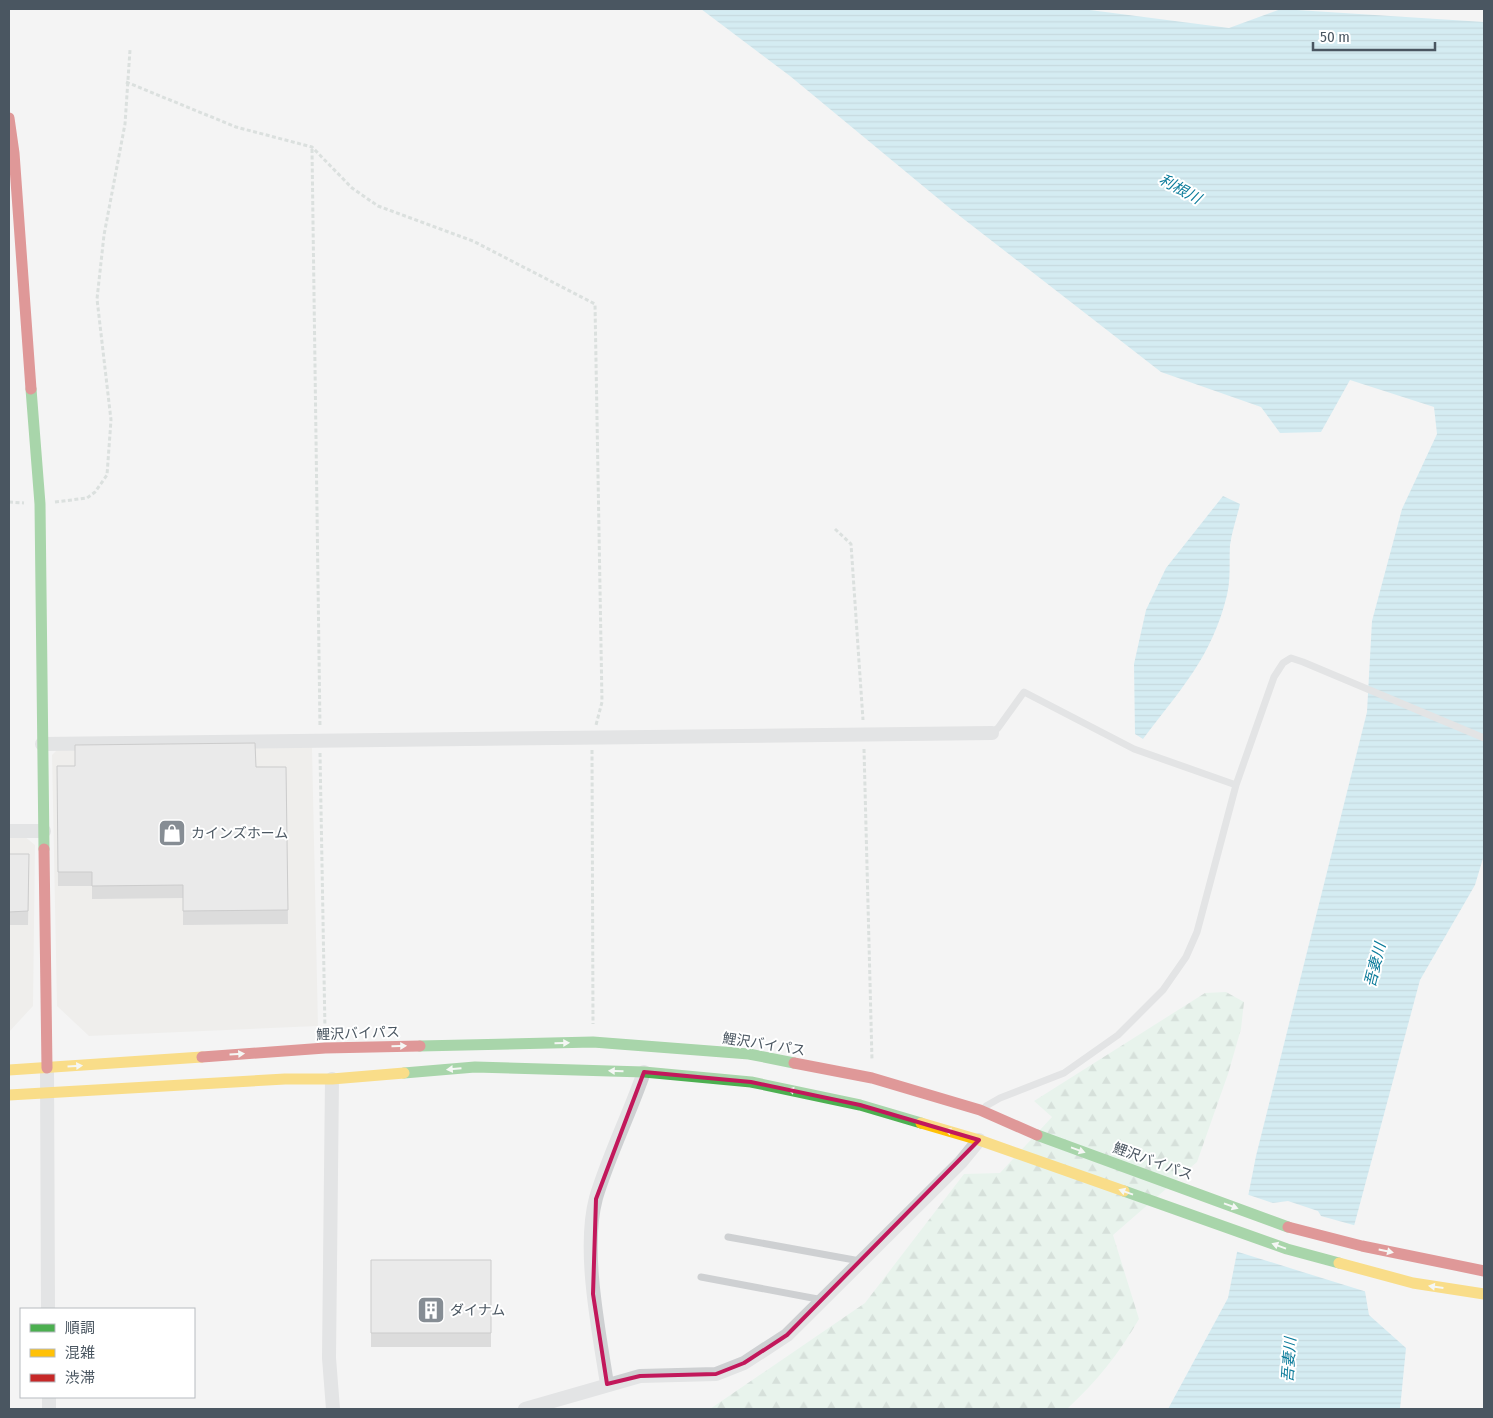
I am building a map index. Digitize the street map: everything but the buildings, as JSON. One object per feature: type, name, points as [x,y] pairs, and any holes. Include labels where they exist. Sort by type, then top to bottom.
[{"type":"main road","points":[[9,118],[14,154],[40,504],[48,1068]]},
{"type":"main road","name":"鯉沢バイパス","points":[[9,1070],[325,1048],[594,1042],[749,1054],[872,1078],[980,1110],[1032,1133],[1300,1231],[1484,1272]]},
{"type":"main road","points":[[9,1095],[332,1078],[475,1067],[644,1072],[751,1082],[860,1104],[980,1140],[1287,1249],[1413,1283],[1484,1294]]},
{"type":"street","points":[[42,744],[864,736],[992,733]]},
{"type":"street","points":[[9,831],[44,831]]},
{"type":"street","points":[[48,1068],[48,1308]]},
{"type":"street","points":[[607,1384],[593,1294],[592,1240],[596,1199],[644,1072]]},
{"type":"street","points":[[332,1078],[329,1358],[333,1409]]},
{"type":"street","points":[[525,1409],[640,1376],[716,1374],[737,1366],[787,1336],[961,1162],[980,1140]]},
{"type":"lane","points":[[980,1110],[1000,1098],[1064,1073],[1118,1035],[1163,990],[1186,957],[1197,932],[1236,785],[1274,677],[1283,663],[1291,658],[1303,662],[1484,738]]},
{"type":"lane","points":[[992,733],[998,728],[1024,692],[1134,750],[1236,785]]},
{"type":"lane","points":[[728,1237],[861,1261]]},
{"type":"lane","points":[[701,1278],[823,1300]]},
{"type":"path","points":[[9,502],[40,504],[87,498],[95,492],[106,475],[111,420],[97,299],[104,235],[125,124],[126,82],[130,50]]},
{"type":"path","points":[[126,82],[236,127],[312,147],[352,188],[378,206],[474,241],[595,304],[602,702],[592,739],[594,1042]]},
{"type":"path","points":[[312,147],[325,1048]]},
{"type":"path","points":[[835,529],[851,544],[864,736],[872,1078]]},
{"type":"highlighted area","points":[[644,1072],[751,1082],[860,1105],[979,1140],[787,1335],[744,1363],[716,1374],[640,1376],[607,1384],[593,1294],[596,1199]]},
{"type":"shaded area","points":[[312,747],[318,1026],[89,1036],[57,1006],[52,755],[57,750]]},
{"type":"shaded area","points":[[24,836],[35,845],[33,1006],[9,1032],[9,837]]},
{"type":"green space","points":[[1226,992],[1244,1002],[1241,1029],[1228,1074],[1197,1162],[1113,1235],[1139,1319],[1106,1367],[1067,1409],[710,1409],[865,1303],[964,1174],[1000,1173],[1052,1117],[1034,1101],[1205,993]]},
{"type":"water","points":[[701,9],[1082,9],[1229,28],[1281,9],[1484,22],[1484,855],[1475,885],[1420,980],[1354,1226],[1369,1315],[1406,1348],[1400,1409],[1168,1409],[1228,1298],[1256,1156],[1367,712],[1372,621],[1402,509],[1437,434],[1434,407],[1350,380],[1321,432],[1280,433],[1261,407],[1161,372],[952,210],[790,76]]},
{"type":"water","points":[[1223,496],[1240,504],[1230,545],[1228,589],[1221,617],[1204,655],[1182,688],[1143,739],[1135,734],[1134,664],[1146,610],[1166,568]]},
{"type":"pier","points":[[1246,1194],[1273,1203],[1288,1201],[1318,1211],[1321,1216],[1357,1226],[1367,1292],[1235,1251]]},
{"type":"traffic: fast","points":[[31,389],[40,504],[44,849]]},
{"type":"traffic: fast","points":[[420,1046],[593,1042],[749,1054],[794,1063]]},
{"type":"traffic: fast","points":[[404,1073],[475,1067],[644,1072],[751,1082],[860,1105],[921,1123]]},
{"type":"traffic: fast","points":[[1037,1135],[1288,1227]]},
{"type":"traffic: fast","points":[[1124,1191],[1287,1249],[1339,1263]]},
{"type":"traffic: slow","points":[[9,1070],[202,1057]]},
{"type":"traffic: slow","points":[[9,1095],[285,1079],[332,1079],[404,1073]]},
{"type":"traffic: slow","points":[[921,1123],[979,1140],[1124,1191]]},
{"type":"traffic: slow","points":[[1339,1263],[1413,1283],[1484,1294]]},
{"type":"traffic: jam","points":[[9,118],[14,153],[31,389]]},
{"type":"traffic: jam","points":[[44,849],[47,1068]]},
{"type":"traffic: jam","points":[[202,1057],[325,1048],[420,1046]]},
{"type":"traffic: jam","points":[[794,1063],[872,1078],[980,1110],[1037,1135]]},
{"type":"traffic: jam","points":[[1288,1227],[1362,1246],[1484,1271]]},
{"type":"place","name":"カインズホーム","points":[[172,833]]},
{"type":"place","name":"ダイナム","points":[[431,1310]]},
{"type":"water label","name":"利根川","points":[[1180,189]]},
{"type":"water label","name":"吾妻川","points":[[1375,965]]},
{"type":"water label","name":"吾妻川","points":[[1289,1360]]}]
